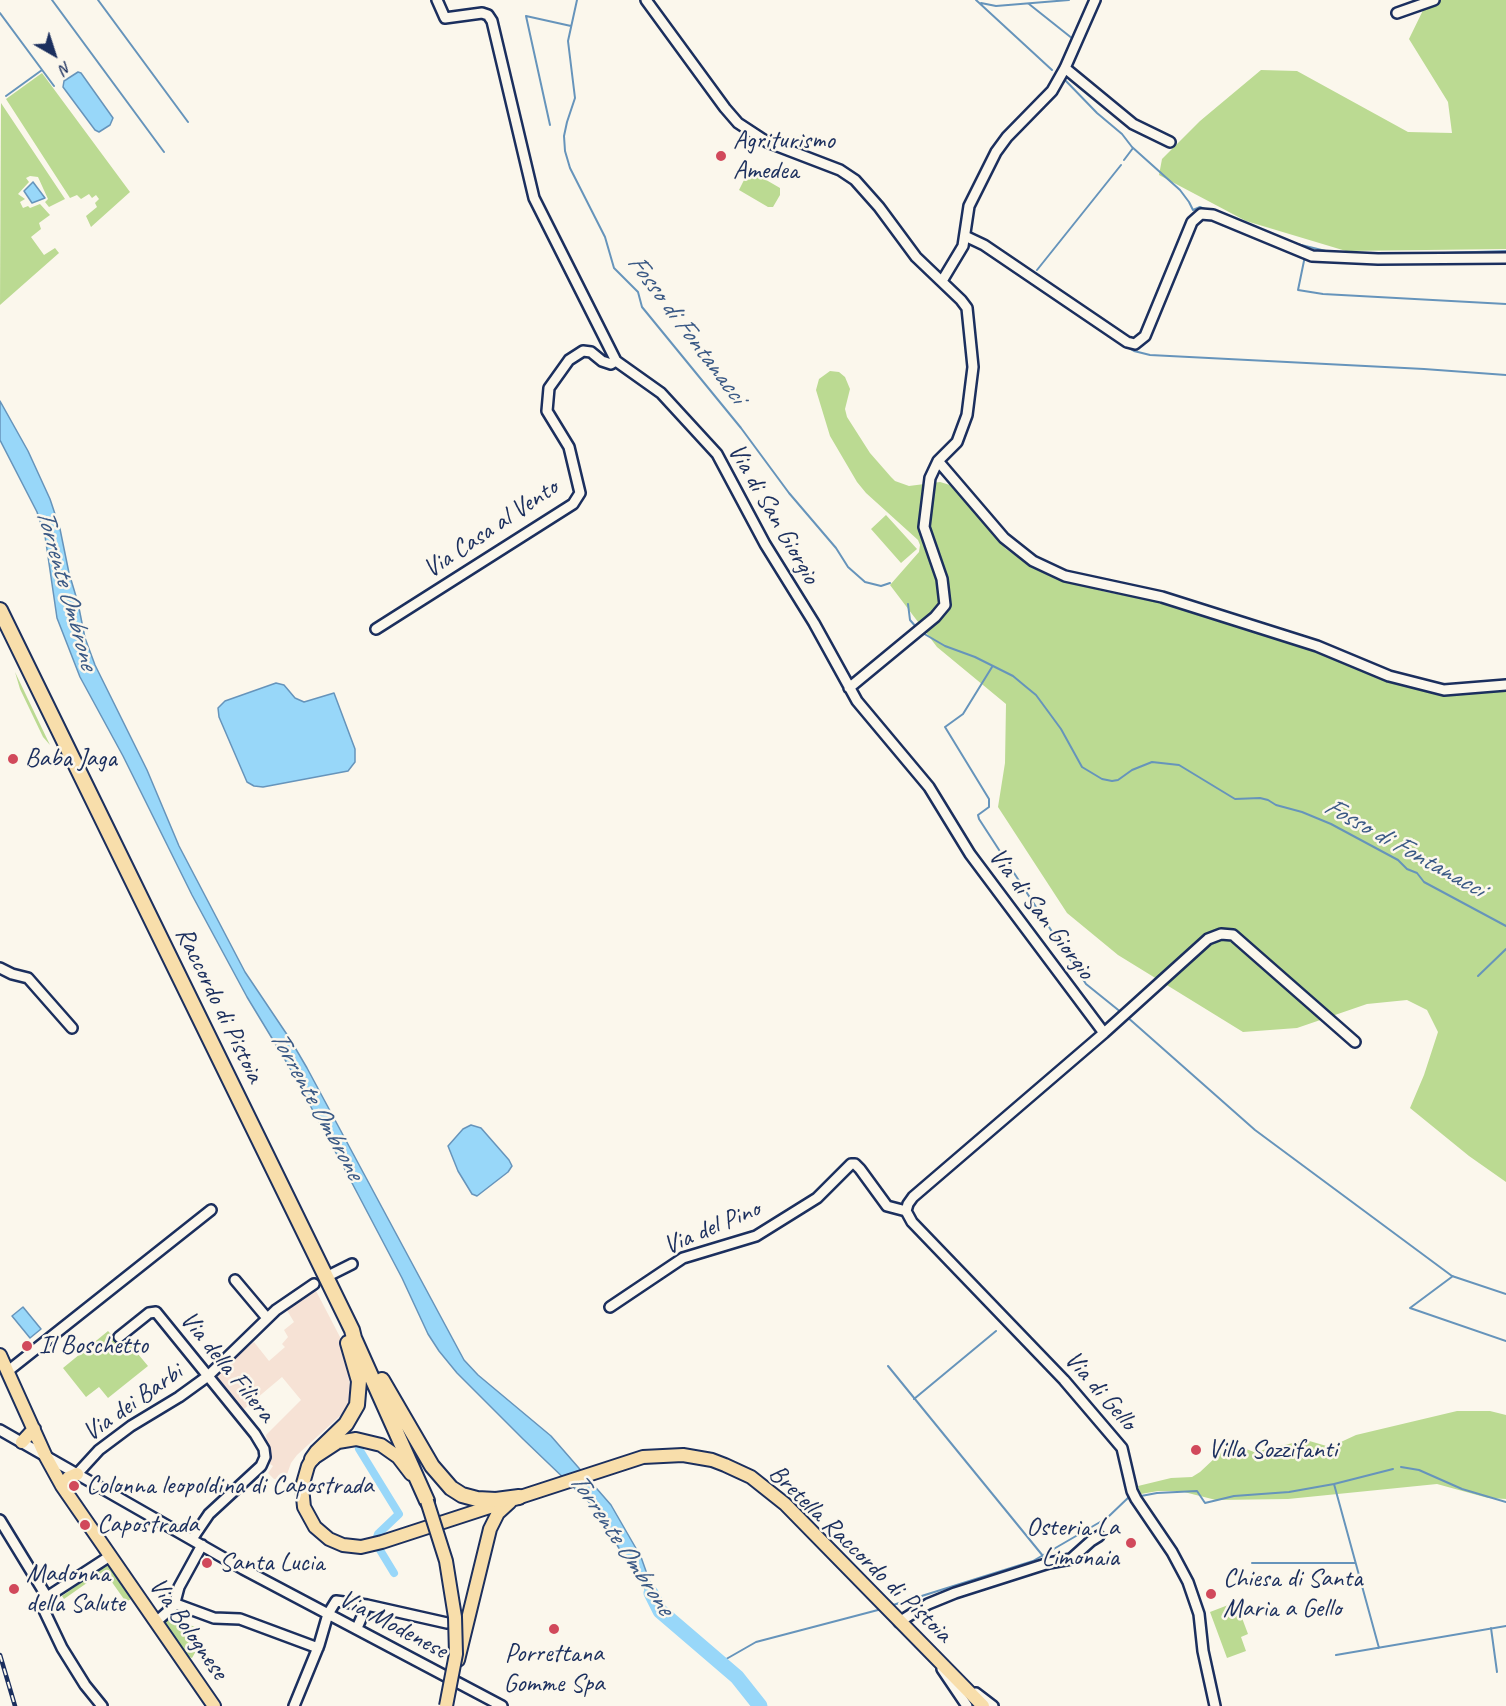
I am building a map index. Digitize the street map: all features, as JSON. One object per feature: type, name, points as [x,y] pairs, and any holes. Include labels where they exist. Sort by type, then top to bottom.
[{"type":"highway","name":"Raccordo di Pistoia","points":[[0,610],[350,1335],[427,1501]]},
{"type":"highway","name":"Raccordo di Pistoia","points":[[0,630],[350,1335]]},
{"type":"highway","points":[[312,1459],[346,1424],[357,1406],[359,1381],[350,1335]]},
{"type":"highway","points":[[350,1335],[445,1483],[462,1495],[477,1499],[496,1500],[519,1497]]},
{"type":"main road","name":"Via Bolognese","points":[[0,1355],[46,1457],[62,1486],[214,1706]]},
{"type":"main road","points":[[22,1442],[34,1429]]},
{"type":"main road","points":[[312,1459],[332,1445],[344,1440],[356,1439],[373,1442],[390,1450],[398,1457],[427,1501]]},
{"type":"main road","name":"Bretella Raccordo di Pistoia","points":[[312,1459],[302,1487],[302,1501],[306,1512],[322,1534],[336,1542],[352,1546],[371,1545],[643,1457],[683,1455],[712,1460],[751,1477],[785,1504],[983,1706]]},
{"type":"main road","points":[[62,1486],[68,1478],[77,1474]]},
{"type":"main road","points":[[454,1671],[488,1534],[495,1518],[506,1505],[519,1497]]},
{"type":"main road","name":"Raccordo di Pistoia","points":[[427,1501],[442,1544],[454,1604],[457,1645],[446,1706]]},
{"type":"street","name":"Via di San Giorgio","points":[[437,0],[445,18],[482,14],[488,15],[494,24],[534,198],[616,361],[661,393],[717,454],[771,555],[814,623],[862,708],[929,787],[970,854],[1104,1033]]},
{"type":"street","points":[[646,0],[738,123],[766,142],[840,170],[850,176],[864,188],[916,257],[966,306],[973,367],[971,397],[963,429],[957,442],[938,461],[930,478],[924,527],[942,579],[945,605],[935,617],[849,688]]},
{"type":"street","points":[[942,281],[961,250],[970,203],[996,152],[1007,137],[1052,91],[1065,68],[1095,0]]},
{"type":"street","points":[[1397,13],[1434,0]]},
{"type":"street","points":[[1065,68],[1128,120],[1170,142]]},
{"type":"street","points":[[965,236],[984,245],[1127,342],[1135,344],[1145,336],[1192,222],[1201,214],[1213,215],[1306,254],[1378,260],[1506,258]]},
{"type":"street","name":"Via Casa al Vento","points":[[376,629],[573,504],[580,493],[569,447],[547,411],[549,388],[569,360],[583,351],[591,352],[602,361],[611,364],[616,361]]},
{"type":"street","points":[[938,461],[1004,538],[1033,561],[1065,576],[1162,597],[1317,646],[1389,676],[1444,690],[1506,685]]},
{"type":"street","points":[[906,1211],[914,1197],[1209,939],[1221,934],[1233,935],[1355,1042]]},
{"type":"street","points":[[0,968],[27,978],[72,1028]]},
{"type":"street","name":"Via del Pino","points":[[610,1307],[683,1258],[756,1236],[817,1198],[851,1164],[855,1164],[860,1169],[886,1206],[906,1211]]},
{"type":"street","points":[[8,1371],[211,1210]]},
{"type":"street","name":"Via di Gello","points":[[906,1211],[912,1222],[1064,1380],[1122,1448],[1136,1499],[1172,1552],[1188,1582],[1199,1614],[1203,1651],[1215,1706]]},
{"type":"street","points":[[330,1275],[352,1264]]},
{"type":"street","points":[[235,1280],[267,1318]]},
{"type":"street","name":"Via dei Barbi","points":[[77,1474],[89,1458],[108,1443],[208,1376],[286,1301],[314,1284]]},
{"type":"street","name":"Via della Filiera","points":[[118,1337],[154,1311],[264,1449],[265,1457],[258,1469],[206,1517],[192,1539]]},
{"type":"street","name":"Via Modenese","points":[[0,1430],[202,1545],[502,1706]]},
{"type":"street","points":[[0,1520],[47,1597]]},
{"type":"street","points":[[899,1622],[928,1604],[955,1593],[1049,1563],[1071,1559],[1090,1541],[1099,1536]]},
{"type":"street","points":[[156,1622],[171,1611],[176,1604],[180,1587],[202,1545]]},
{"type":"street","points":[[102,1706],[85,1685],[62,1648],[42,1606],[42,1601],[110,1556]]},
{"type":"street","points":[[294,1706],[318,1648],[328,1614],[337,1600],[447,1623]]},
{"type":"street","points":[[176,1604],[214,1618],[240,1619],[318,1648]]},
{"type":"street","points":[[357,1628],[367,1605]]},
{"type":"street","points":[[938,1662],[967,1706]]},
{"type":"street","points":[[962,1685],[993,1706]]},
{"type":"shaded area","points":[[314,1287],[340,1337],[350,1387],[349,1402],[341,1415],[297,1455],[291,1463],[285,1480],[274,1479],[268,1473],[273,1466],[270,1464],[266,1435],[301,1400],[282,1377],[244,1409],[215,1374],[254,1342],[269,1361],[285,1347],[282,1344],[288,1337],[284,1330],[294,1322],[285,1307]]},
{"type":"green space","points":[[1428,0],[1506,0],[1506,249],[1346,251],[1246,221],[1159,175],[1162,159],[1200,121],[1261,70],[1297,71],[1408,132],[1452,133],[1448,102],[1409,39]]},
{"type":"green space","points":[[42,73],[130,192],[91,227],[86,216],[97,207],[95,203],[99,199],[96,195],[92,198],[89,194],[81,199],[77,195],[70,198],[6,99]]},
{"type":"green space","points":[[1,103],[65,199],[49,207],[45,202],[48,199],[38,177],[26,178],[29,182],[18,194],[25,199],[20,202],[23,208],[40,204],[50,215],[39,223],[41,229],[31,237],[44,255],[55,248],[59,253],[0,305]]},
{"type":"green space","points":[[749,170],[780,188],[780,195],[773,207],[768,207],[739,190]]},
{"type":"green space","points":[[830,371],[839,372],[845,377],[850,389],[845,409],[847,417],[870,453],[895,481],[909,486],[940,482],[950,485],[1006,549],[1034,568],[1059,579],[1106,592],[1157,601],[1319,653],[1409,687],[1447,695],[1506,691],[1506,1182],[1469,1156],[1410,1108],[1438,1032],[1427,1010],[1407,1000],[1367,1004],[1297,1028],[1243,1032],[1118,955],[1067,913],[998,807],[1005,763],[1006,704],[937,647],[890,585],[919,552],[920,545],[918,540],[866,493],[830,436],[816,390],[819,379]]},
{"type":"green space","points":[[886,515],[917,549],[901,563],[871,529]]},
{"type":"green space","points":[[15,672],[50,745],[43,737],[20,689]]},
{"type":"green space","points":[[108,1331],[120,1344],[124,1345],[128,1342],[148,1366],[108,1398],[99,1387],[86,1397],[63,1368]]},
{"type":"green space","points":[[1457,1411],[1490,1411],[1506,1415],[1506,1499],[1488,1498],[1437,1484],[1288,1499],[1216,1500],[1180,1491],[1141,1494],[1138,1486],[1171,1478],[1192,1477],[1231,1443],[1254,1452],[1306,1440],[1330,1447],[1356,1435]]},
{"type":"green space","points":[[107,1564],[131,1599],[126,1602],[104,1571],[64,1599],[62,1596]]},
{"type":"green space","points":[[1236,1602],[1248,1634],[1241,1637],[1246,1651],[1227,1658],[1210,1612]]},
{"type":"green space","points":[[171,1617],[197,1628],[195,1638],[200,1644],[192,1658],[184,1655],[164,1623]]},
{"type":"water","points":[[78,72],[113,118],[110,125],[99,132],[95,130],[63,87],[64,81]]},
{"type":"water","points":[[33,182],[45,198],[32,203],[24,191]]},
{"type":"water","points":[[0,401],[28,451],[50,499],[60,529],[85,638],[95,665],[147,770],[179,846],[245,972],[307,1068],[464,1360],[478,1375],[551,1436],[611,1505],[641,1557],[660,1611],[627,1562],[596,1509],[457,1373],[428,1334],[402,1278],[342,1164],[192,895],[123,756],[80,677],[57,618],[45,536],[37,512],[0,440]]},
{"type":"water","points":[[276,683],[284,685],[295,698],[304,702],[334,693],[355,749],[355,762],[348,771],[263,787],[247,782],[219,717],[218,708],[225,701]]},
{"type":"water","points":[[471,1125],[481,1128],[512,1166],[508,1172],[477,1196],[472,1194],[458,1171],[448,1146],[463,1129]]},
{"type":"water","points":[[23,1307],[41,1329],[30,1338],[12,1316]]},
{"type":"waterway","points":[[52,0],[164,152]]},
{"type":"waterway","points":[[98,0],[188,122]]},
{"type":"waterway","name":"Fosso di Fontanacci","points":[[577,0],[568,41],[575,98],[564,136],[565,151],[570,168],[605,237],[614,268],[638,292],[642,307],[741,428],[789,493],[836,548],[848,567],[865,582],[881,586],[890,583]]},
{"type":"waterway","points":[[976,0],[1052,70]]},
{"type":"waterway","points":[[981,3],[996,6],[1069,0]]},
{"type":"waterway","points":[[1029,4],[1073,39]]},
{"type":"waterway","points":[[0,13],[54,86]]},
{"type":"waterway","points":[[550,125],[526,16],[571,26]]},
{"type":"waterway","points":[[6,96],[42,70]]},
{"type":"waterway","points":[[1065,80],[1097,113],[1122,134],[1132,147],[1180,190],[1193,210],[1200,207],[1209,211]]},
{"type":"waterway","points":[[1124,160],[1133,148]]},
{"type":"waterway","points":[[1037,270],[1121,165]]},
{"type":"waterway","points":[[1293,243],[1334,253]]},
{"type":"waterway","points":[[1415,254],[1506,251]]},
{"type":"waterway","points":[[1305,256],[1298,290],[1323,294],[1506,304]]},
{"type":"waterway","points":[[1029,282],[1093,324]]},
{"type":"waterway","points":[[1125,346],[1150,355],[1506,375]]},
{"type":"waterway","name":"Fosso di Fontanacci","points":[[908,604],[910,620],[917,628]]},
{"type":"waterway","name":"Fosso di Fontanacci","points":[[921,632],[945,646],[975,657],[1013,676],[1036,695],[1061,729],[1082,767],[1102,779],[1118,780],[1132,770],[1152,762],[1179,765],[1235,799],[1268,800],[1276,805],[1302,812],[1331,824],[1398,860],[1407,869],[1417,873],[1424,882],[1506,926]]},
{"type":"waterway","points":[[992,667],[963,714],[945,727],[989,799],[989,807],[978,815],[979,819],[1086,984],[1122,1013]]},
{"type":"waterway","points":[[1478,976],[1506,949]]},
{"type":"waterway","points":[[1126,1016],[1255,1130],[1452,1276],[1506,1294]]},
{"type":"waterway","points":[[1453,1276],[1410,1308],[1506,1341]]},
{"type":"waterway","points":[[914,1399],[996,1331]]},
{"type":"waterway","points":[[888,1366],[1043,1556]]},
{"type":"waterway","points":[[359,1449],[399,1514],[377,1537]]},
{"type":"waterway","points":[[1401,1467],[1419,1470],[1462,1489],[1506,1502]]},
{"type":"waterway","points":[[1141,1496],[1197,1491],[1205,1503],[1234,1496],[1289,1492],[1334,1484],[1393,1469]]},
{"type":"waterway","points":[[1334,1484],[1379,1648]]},
{"type":"waterway","points":[[893,1605],[1033,1561],[1107,1518],[1130,1496]]},
{"type":"waterway","points":[[380,1550],[394,1573]]},
{"type":"waterway","points":[[1252,1563],[1355,1563]]},
{"type":"waterway","name":"Torrente Ombrone","points":[[651,1593],[660,1611],[737,1677],[760,1706]]},
{"type":"waterway","points":[[721,1662],[756,1642],[878,1610]]},
{"type":"waterway","points":[[1336,1655],[1506,1626]]},
{"type":"waterway","points":[[1491,1628],[1497,1672]]},
{"type":"railway","points":[[0,1655],[15,1706]]},
{"type":"place","name":"Agriturismo Amedea","points":[[721,156]]},
{"type":"place","name":"Baba Jaga","points":[[13,759]]},
{"type":"place","name":"Il Boschetto","points":[[27,1346]]},
{"type":"place","name":"Villa Sozzifanti","points":[[1196,1450]]},
{"type":"place","name":"Colonna leopoldina di Capostrada","points":[[74,1486]]},
{"type":"place","name":"Capostrada","points":[[85,1525]]},
{"type":"place","name":"Osteria La Limonaia","points":[[1131,1543]]},
{"type":"place","name":"Santa Lucia","points":[[207,1563]]},
{"type":"place","name":"Madonna della Salute","points":[[14,1589]]},
{"type":"place","name":"Chiesa di Santa Maria a Gello","points":[[1211,1594]]},
{"type":"place","name":"Porrettana Gomme Spa","points":[[554,1629]]}]
